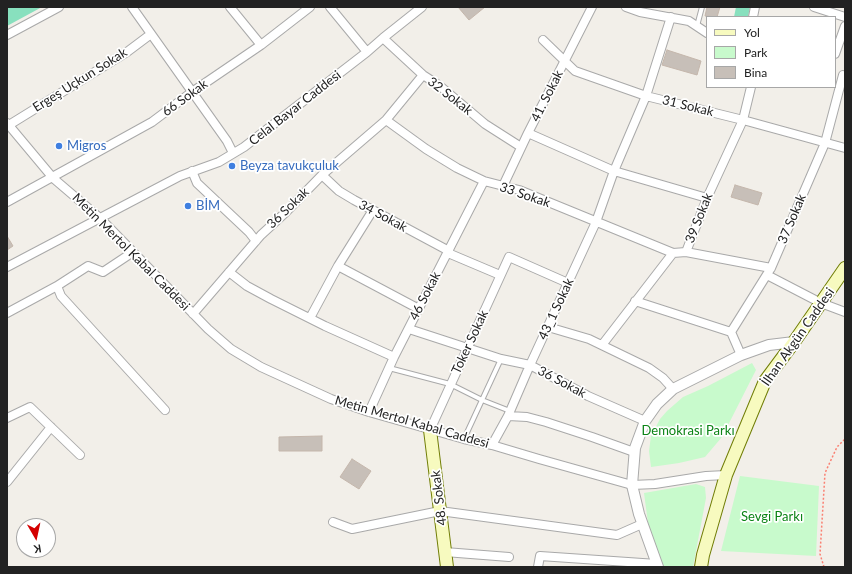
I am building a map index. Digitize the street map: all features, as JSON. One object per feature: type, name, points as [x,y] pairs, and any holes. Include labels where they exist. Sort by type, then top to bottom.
[{"type":"main road","name":"İlhan Akgün Caddesi","points":[[701,567],[703,555],[726,475],[765,381],[845,268]]},
{"type":"main road","name":"48. Sokak","points":[[430,430],[447,567]]},
{"type":"street","points":[[7,35],[59,7]]},
{"type":"street","points":[[132,7],[227,141],[233,153]]},
{"type":"street","points":[[230,7],[261,45]]},
{"type":"street","name":"66 Sokak","points":[[7,202],[53,178],[152,122],[192,92],[261,45],[310,7]]},
{"type":"street","points":[[330,7],[367,52]]},
{"type":"street","name":"Celal Bayar Caddesi","points":[[7,267],[101,219],[180,176],[218,162],[244,147],[367,52],[422,7]]},
{"type":"street","name":"41. Sokak","points":[[503,186],[521,147],[592,7]]},
{"type":"street","points":[[626,7],[641,9],[689,21],[706,32]]},
{"type":"street","points":[[814,7],[845,17]]},
{"type":"street","name":"43_1 Sokak","points":[[492,444],[509,413],[596,222],[614,171],[646,96],[671,17]]},
{"type":"street","points":[[836,51],[845,26]]},
{"type":"street","name":"Ergeş Uçkun Sokak","points":[[8,124],[126,52],[151,34]]},
{"type":"street","name":"32 Sokak","points":[[383,38],[423,75],[440,86],[486,124],[521,147]]},
{"type":"street","name":"31 Sokak","points":[[543,40],[575,72],[646,96],[743,120],[845,148]]},
{"type":"street","name":"36 Sokak","points":[[194,314],[256,241],[322,175],[386,120],[423,75]]},
{"type":"street","name":"37 Sokak","points":[[731,332],[769,272],[825,143],[844,75]]},
{"type":"street","name":"39 Sokak","points":[[602,345],[673,253],[686,252],[707,198],[743,120],[751,88]]},
{"type":"street","name":"33 Sokak","points":[[386,120],[457,168],[484,181],[519,190],[673,253]]},
{"type":"street","name":"Metin Mertol Kabal Caddesi","points":[[8,124],[53,178],[101,219],[230,349],[260,367],[331,399],[369,412],[464,439],[492,444],[632,485],[655,484],[706,476],[726,475]]},
{"type":"street","points":[[528,133],[614,171],[707,198]]},
{"type":"street","points":[[192,171],[197,183],[249,232],[256,241]]},
{"type":"street","name":"34 Sokak","points":[[322,175],[339,191],[448,252],[500,275]]},
{"type":"street","name":"46 Sokak","points":[[369,412],[394,357],[484,181]]},
{"type":"street","points":[[310,318],[338,266],[373,210]]},
{"type":"street","points":[[7,313],[57,286],[88,266],[103,272],[133,252]]},
{"type":"street","points":[[686,252],[769,272],[821,303],[845,312]]},
{"type":"street","name":"Toker Sokak","points":[[430,430],[509,257],[568,283]]},
{"type":"street","points":[[338,266],[419,309]]},
{"type":"street","points":[[229,272],[247,286],[310,318],[394,357]]},
{"type":"street","points":[[57,286],[61,296],[165,410]]},
{"type":"street","points":[[635,301],[731,332],[741,355]]},
{"type":"street","points":[[548,327],[588,339],[649,368],[663,378],[673,389]]},
{"type":"street","name":"36 Sokak","points":[[409,329],[501,359],[530,365],[588,396],[645,421]]},
{"type":"street","points":[[538,567],[540,556],[657,566],[642,524],[632,485],[634,452],[645,421],[657,404],[673,389],[741,355],[769,345],[794,342]]},
{"type":"street","points":[[7,418],[30,406],[80,455]]},
{"type":"street","points":[[509,413],[546,422],[634,452]]},
{"type":"street","points":[[7,482],[51,427]]},
{"type":"street","points":[[333,522],[352,529],[440,511],[617,535],[642,524]]},
{"type":"street","points":[[445,552],[509,557]]},
{"type":"lane","points":[[697,26],[702,7]]},
{"type":"lane","points":[[464,439],[501,359]]},
{"type":"lane","points":[[389,368],[450,384],[509,413]]},
{"type":"path","points":[[824,567],[820,554],[824,473],[837,447],[845,439]]},
{"type":"green space","points":[[7,7],[42,7],[7,26]]},
{"type":"green space","points":[[736,7],[750,7],[748,16],[734,16]]},
{"type":"green space","name":"Demokrasi Parkı","points":[[752,363],[756,370],[722,437],[705,457],[651,467],[649,451],[651,436],[660,419],[667,411],[683,397]]},
{"type":"green space","name":"Sevgi Parkı","points":[[740,476],[819,486],[816,556],[721,551]]},
{"type":"green space","points":[[696,484],[705,487],[706,498],[693,567],[664,567],[655,548],[648,523],[644,493]]},
{"type":"building","points":[[458,7],[485,7],[469,20]]},
{"type":"building","points":[[707,7],[720,7],[717,16],[705,16]]},
{"type":"building","points":[[667,50],[701,61],[697,75],[662,65]]},
{"type":"building","points":[[735,185],[762,193],[758,205],[731,197]]},
{"type":"building","points":[[7,236],[13,246],[7,250]]},
{"type":"building","points":[[322,436],[322,451],[279,451],[279,437]]},
{"type":"building","points":[[352,459],[371,471],[359,489],[340,477]]},
{"type":"place","name":"Migros","points":[[59,146]]},
{"type":"place","name":"Beyza tavukçuluk","points":[[232,166]]},
{"type":"place","name":"BİM","points":[[188,206]]}]
